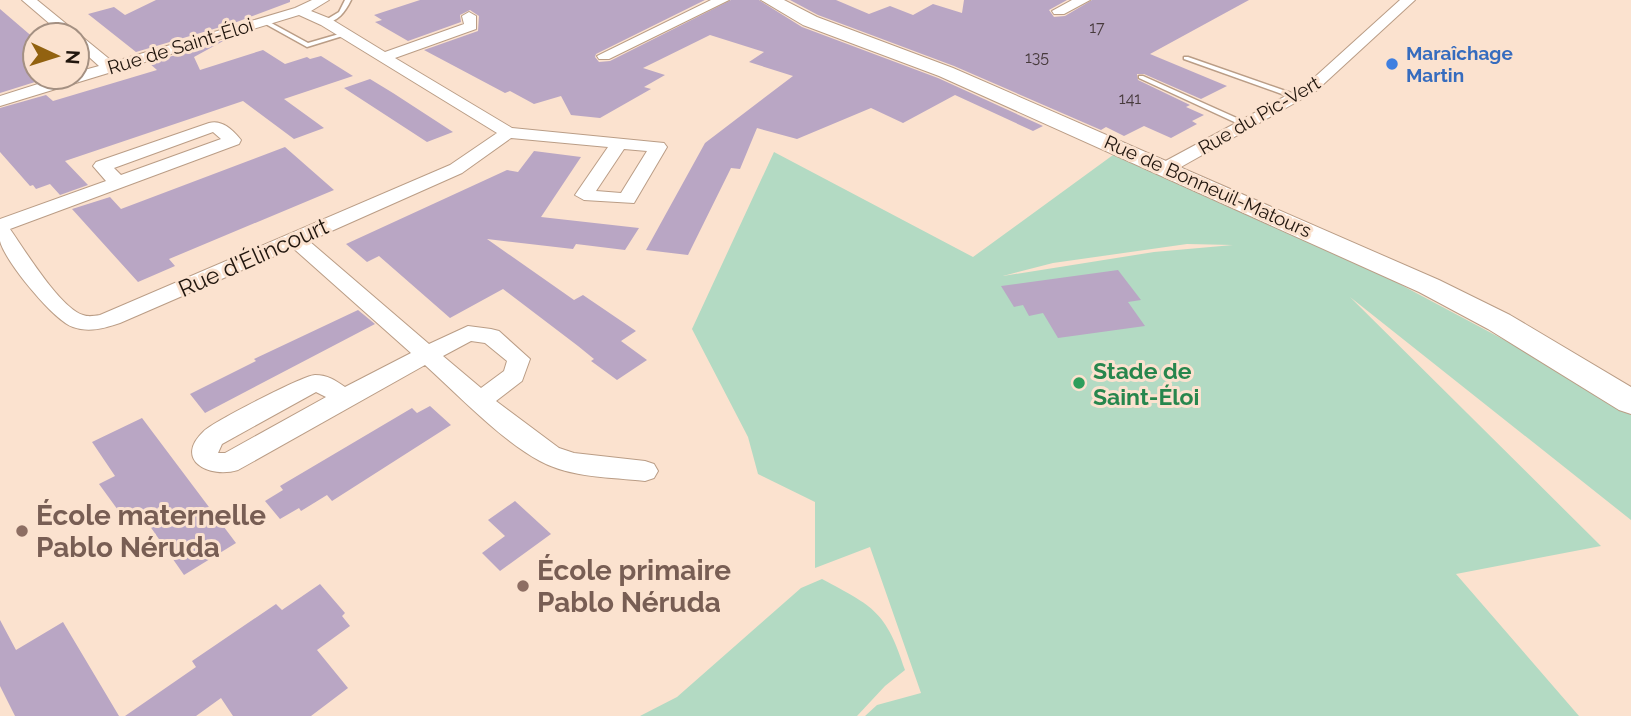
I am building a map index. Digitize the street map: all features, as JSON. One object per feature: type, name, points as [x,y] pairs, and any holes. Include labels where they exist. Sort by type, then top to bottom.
[{"type":"main road","name":"Rue de Bonneuil-Matours","points":[[770,0],[810,21],[946,72],[1429,286],[1499,322],[1631,402]]},
{"type":"street","points":[[29,0],[55,21]]},
{"type":"street","name":"Rue de Saint-Éloi","points":[[91,72],[300,10],[322,0]]},
{"type":"street","points":[[604,56],[722,0]]},
{"type":"street","points":[[1059,11],[1083,0]]},
{"type":"street","name":"Rue du Pic-Vert","points":[[1166,168],[1321,81],[1408,0]]},
{"type":"street","points":[[300,10],[327,22],[508,133],[658,147],[627,199],[584,195],[619,144]]},
{"type":"street","points":[[383,57],[471,26],[469,16]]},
{"type":"street","points":[[91,50],[110,66]]},
{"type":"street","name":"Rue de Saint-Éloi","points":[[0,101],[32,91]]},
{"type":"street","name":"Rue d'Élincourt","points":[[118,182],[102,166],[215,125],[233,140],[0,227],[8,255],[59,309],[75,321],[95,323],[132,311],[456,169],[508,133]]},
{"type":"street","points":[[295,239],[480,401],[550,455],[573,463],[645,471]]},
{"type":"street","points":[[343,398],[325,384],[313,383],[213,437],[206,447],[205,457],[214,463],[229,463],[343,398],[468,333],[476,332],[491,336],[519,359],[514,375],[480,401]]},
{"type":"lane","points":[[327,22],[342,13],[348,0]]},
{"type":"lane","points":[[264,21],[307,45],[346,34]]},
{"type":"lane","points":[[1186,58],[1296,96]]},
{"type":"lane","points":[[1141,78],[1246,124]]},
{"type":"green space","name":"Stade de Saint-Éloi","points":[[774,152],[973,257],[1113,155],[1360,263],[1527,352],[1631,415],[1631,520],[1350,297],[1601,546],[1456,574],[1579,716],[865,716],[877,705],[921,693],[870,547],[815,568],[815,502],[758,474],[748,437],[692,329]],"holes":[[[1187,244],[1233,245],[1154,252],[1003,276],[1053,263]]]},
{"type":"green space","points":[[822,579],[876,613],[891,635],[905,670],[885,686],[857,716],[640,716],[677,697],[801,588]]},
{"type":"building","points":[[156,0],[290,2],[234,23],[136,52],[88,14],[114,7],[125,15]]},
{"type":"building","points":[[420,0],[705,0],[596,54],[599,62],[610,61],[731,0],[759,0],[802,27],[938,78],[1043,126],[1033,131],[955,95],[903,123],[871,108],[797,139],[757,128],[740,169],[731,168],[688,255],[646,250],[705,143],[793,76],[749,62],[764,52],[710,35],[643,68],[665,75],[644,87],[651,89],[600,118],[571,115],[561,96],[534,104],[510,91],[505,93],[424,50],[478,31],[479,16],[470,10],[460,15],[461,22],[408,41],[375,22],[382,20],[374,15]]},
{"type":"building","points":[[790,0],[836,0],[869,14],[890,6],[913,15],[933,4],[962,13],[964,0],[1067,0],[1049,10],[1054,17],[1065,16],[1092,0],[1249,0],[1150,54],[1227,86],[1201,99],[1144,74],[1137,74],[1138,80],[1190,105],[1186,107],[1204,115],[1192,121],[1197,124],[1171,138],[1144,126],[1124,136],[1106,127],[1101,130],[954,66],[818,15]]},
{"type":"building","points":[[0,9],[21,27],[21,86],[0,93]]},
{"type":"building","points":[[225,40],[194,57],[200,70],[263,50],[285,64],[321,56],[353,76],[284,99],[324,128],[294,139],[243,101],[65,161],[88,185],[60,195],[50,184],[36,189],[33,185],[30,186],[0,152],[0,108],[46,95],[53,101],[157,70],[149,63]]},
{"type":"building","points":[[370,79],[453,132],[427,142],[344,88]]},
{"type":"building","points":[[285,147],[334,190],[169,259],[175,266],[138,282],[72,209],[110,197],[121,209]]},
{"type":"building","points":[[534,151],[581,157],[541,217],[639,228],[625,250],[576,244],[573,249],[487,239],[574,300],[583,295],[636,331],[621,341],[647,360],[617,380],[591,361],[594,359],[578,346],[503,289],[450,318],[379,256],[367,262],[346,244],[507,170],[518,172]]},
{"type":"building","points":[[1118,270],[1141,300],[1128,302],[1145,326],[1058,338],[1043,313],[1029,316],[1023,305],[1014,307],[1001,286]]},
{"type":"building","points":[[358,310],[375,324],[205,413],[190,394],[256,361],[254,359]]},
{"type":"building","points":[[430,406],[451,425],[332,501],[327,495],[301,511],[299,508],[280,519],[265,501],[283,490],[280,486],[412,408],[417,413]]},
{"type":"building","points":[[142,418],[236,543],[184,575],[138,509],[123,517],[99,484],[115,476],[92,442]]},
{"type":"building","points":[[515,501],[551,534],[500,571],[482,553],[505,536],[488,520]]},
{"type":"building","points":[[320,584],[345,613],[342,616],[350,626],[317,650],[348,688],[311,716],[233,716],[221,698],[196,716],[125,716],[196,667],[192,661],[276,604],[282,610]]},
{"type":"building","points":[[0,620],[16,650],[63,622],[119,716],[15,716],[0,686]]},
{"type":"place","name":"Maraîchage Martin","points":[[1392,64]]},
{"type":"place","name":"Stade de Saint-Éloi","points":[[1079,383]]},
{"type":"place","name":"École maternelle Pablo Néruda","points":[[22,531]]},
{"type":"place","name":"École primaire Pablo Néruda","points":[[523,586]]}]
